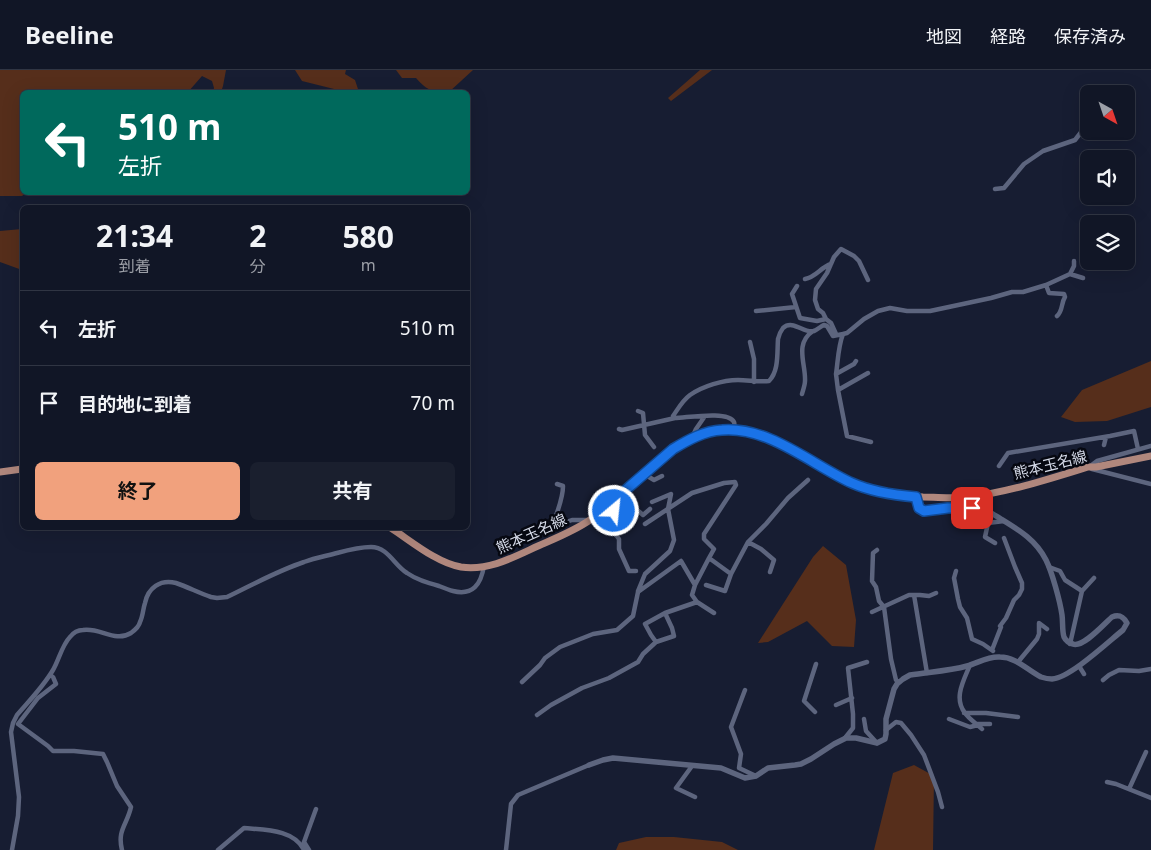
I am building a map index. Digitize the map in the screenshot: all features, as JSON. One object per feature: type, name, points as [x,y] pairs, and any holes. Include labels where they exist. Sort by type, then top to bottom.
[{"type":"main road","name":"熊本玉名線","points":[[394,530],[426,551],[460,567],[484,566],[504,561],[553,540],[589,520],[673,449],[692,438],[722,430],[752,433],[769,438],[853,483],[892,494],[916,497],[968,497],[1001,491],[1088,467],[1151,456]]},
{"type":"main road","points":[[0,472],[20,468]]},
{"type":"street","points":[[995,189],[1004,188],[1024,164],[1043,151],[1075,140],[1080,134]]},
{"type":"street","points":[[836,335],[831,323],[818,309],[816,289],[827,273],[834,257],[841,249],[859,261],[868,280]]},
{"type":"street","points":[[802,394],[805,381],[802,347],[804,340],[824,325],[827,326],[833,336],[847,333],[864,319],[878,311],[890,308],[930,312],[1012,292],[1023,292],[1046,285],[1070,274],[1074,261]]},
{"type":"street","points":[[805,279],[810,278],[828,264],[831,264]]},
{"type":"street","points":[[1070,274],[1083,278]]},
{"type":"street","points":[[1046,285],[1049,293],[1064,294],[1065,297],[1062,301],[1060,313],[1057,316]]},
{"type":"street","points":[[797,286],[792,294],[800,318],[809,321],[826,319]]},
{"type":"street","points":[[756,311],[796,307]]},
{"type":"street","points":[[675,418],[673,416],[681,404],[690,395],[703,388],[737,380],[769,381],[776,371],[779,334],[787,326],[791,325],[814,331]]},
{"type":"street","points":[[843,334],[839,346],[836,374],[847,436],[871,442]]},
{"type":"street","points":[[750,342],[754,359],[754,382]]},
{"type":"street","points":[[836,374],[856,361]]},
{"type":"street","points":[[838,390],[868,373]]},
{"type":"street","points":[[638,411],[643,413],[645,436],[654,447]]},
{"type":"street","points":[[619,429],[622,430],[675,418],[720,415],[730,417],[734,422],[734,430]]},
{"type":"street","points":[[692,438],[696,428],[705,416]]},
{"type":"street","points":[[999,466],[1008,454],[1134,431],[1138,449]]},
{"type":"street","points":[[1104,445],[1106,437]]},
{"type":"street","points":[[1088,467],[1097,461],[1151,446]]},
{"type":"street","points":[[1088,467],[1151,484]]},
{"type":"street","points":[[644,474],[654,480],[662,476]]},
{"type":"street","points":[[706,585],[725,591],[731,574],[748,542],[788,498],[808,480]]},
{"type":"street","points":[[645,524],[692,493],[724,483],[735,482],[736,485],[704,534],[704,539],[714,549],[695,584],[692,595],[697,602],[714,613]]},
{"type":"street","points":[[557,484],[562,486],[563,490],[554,521],[558,525],[572,520],[589,520]]},
{"type":"street","points":[[522,682],[545,658],[560,647],[593,634],[617,630],[632,616],[645,574],[670,551],[674,540],[668,509],[671,494],[652,502]]},
{"type":"street","points":[[844,739],[856,738],[877,743],[885,739],[886,719],[894,689],[903,678],[910,675],[970,665],[994,657],[1006,657],[1044,678],[1052,679],[1060,677],[1079,666],[1123,630],[1127,623],[1125,618],[1116,615],[1079,645],[1070,644],[1064,636],[1062,613],[1049,567],[1036,545],[1027,536],[984,509],[948,508],[924,511],[919,508],[916,497]]},
{"type":"street","points":[[636,571],[629,572],[619,549],[619,539],[613,530],[614,500],[627,501],[643,515],[650,509]]},
{"type":"street","points":[[996,543],[985,537],[988,523],[1004,521]]},
{"type":"street","points":[[994,657],[992,650],[1000,626],[1022,589],[1022,583],[1004,538]]},
{"type":"street","points":[[748,542],[761,549],[774,560],[770,572]]},
{"type":"street","points":[[12,850],[19,797],[11,732],[13,723],[17,715],[50,675],[68,638],[75,632],[94,630],[114,637],[130,634],[140,622],[149,592],[160,583],[176,584],[217,598],[227,596],[305,561],[357,548],[374,547],[381,549],[402,570],[419,580],[454,591],[463,592],[475,588],[480,583],[484,566]]},
{"type":"street","points":[[877,550],[873,553],[872,582],[876,587],[879,601],[884,607],[893,666],[896,680],[899,682]]},
{"type":"street","points":[[709,558],[731,574]]},
{"type":"street","points":[[638,592],[681,561],[695,584]]},
{"type":"street","points":[[1049,567],[1060,571],[1065,580],[1082,590]]},
{"type":"street","points":[[956,571],[954,578],[958,599],[960,607],[968,618],[972,639],[992,650]]},
{"type":"street","points":[[1070,644],[1082,590],[1094,578]]},
{"type":"street","points":[[872,612],[909,595],[929,596],[936,593]]},
{"type":"street","points":[[914,595],[927,673]]},
{"type":"street","points":[[656,642],[645,624],[665,613],[697,602]]},
{"type":"street","points":[[537,715],[582,688],[609,678],[638,662],[643,654],[656,642],[674,636],[665,613]]},
{"type":"street","points":[[1018,662],[1039,634],[1039,623],[1048,628]]},
{"type":"street","points":[[506,850],[511,804],[518,795],[603,760],[613,758],[721,768],[745,778],[756,776],[768,768],[802,764],[844,739],[853,728],[848,668],[867,662]]},
{"type":"street","points":[[815,712],[804,701],[816,664]]},
{"type":"street","points":[[970,665],[961,686],[960,700],[964,713],[982,729]]},
{"type":"street","points":[[1079,666],[1084,674]]},
{"type":"street","points":[[1103,680],[1119,670],[1151,669]]},
{"type":"street","points":[[50,675],[56,684],[38,698],[18,724],[53,751],[103,754],[118,786],[131,807],[120,833],[122,850]]},
{"type":"street","points":[[745,690],[731,727],[741,754],[739,768],[756,776]]},
{"type":"street","points":[[836,705],[852,698]]},
{"type":"street","points":[[964,713],[986,713],[1018,717]]},
{"type":"street","points":[[864,719],[866,731],[877,743]]},
{"type":"street","points":[[949,719],[970,727],[977,724],[990,724]]},
{"type":"street","points":[[886,730],[896,722],[901,723],[911,735],[924,755],[942,807]]},
{"type":"street","points":[[1129,790],[1146,752]]},
{"type":"street","points":[[692,766],[676,788],[695,797]]},
{"type":"street","points":[[1107,782],[1151,798]]},
{"type":"street","points":[[309,850],[304,842],[316,810]]},
{"type":"street","points":[[218,850],[244,828],[278,831],[300,844],[304,850]]},
{"type":"shaded area","points":[[0,70],[226,70],[222,90],[214,90],[212,81],[202,76],[190,90],[20,90],[20,195],[23,195],[0,196]]},
{"type":"shaded area","points":[[295,70],[346,70],[345,74],[355,80],[358,90],[335,90],[302,81]]},
{"type":"shaded area","points":[[396,70],[473,70],[451,90],[430,90],[416,78],[402,78]]},
{"type":"shaded area","points":[[700,70],[712,70],[671,101],[668,98]]},
{"type":"shaded area","points":[[20,229],[20,269],[0,262],[0,231]]},
{"type":"shaded area","points":[[1151,361],[1151,407],[1107,421],[1075,422],[1061,417],[1082,390]]},
{"type":"shaded area","points":[[823,546],[846,565],[856,620],[854,647],[832,646],[807,621],[768,642],[758,643],[813,557]]},
{"type":"shaded area","points":[[914,765],[934,776],[933,850],[874,850],[893,773]]},
{"type":"shaded area","points":[[646,837],[674,837],[722,842],[738,850],[616,850],[619,843]]},
{"type":"route","points":[[614,511],[614,500],[673,449],[698,436],[722,430],[752,433],[769,438],[853,483],[874,490],[916,497],[919,508],[924,511],[972,508]]}]
